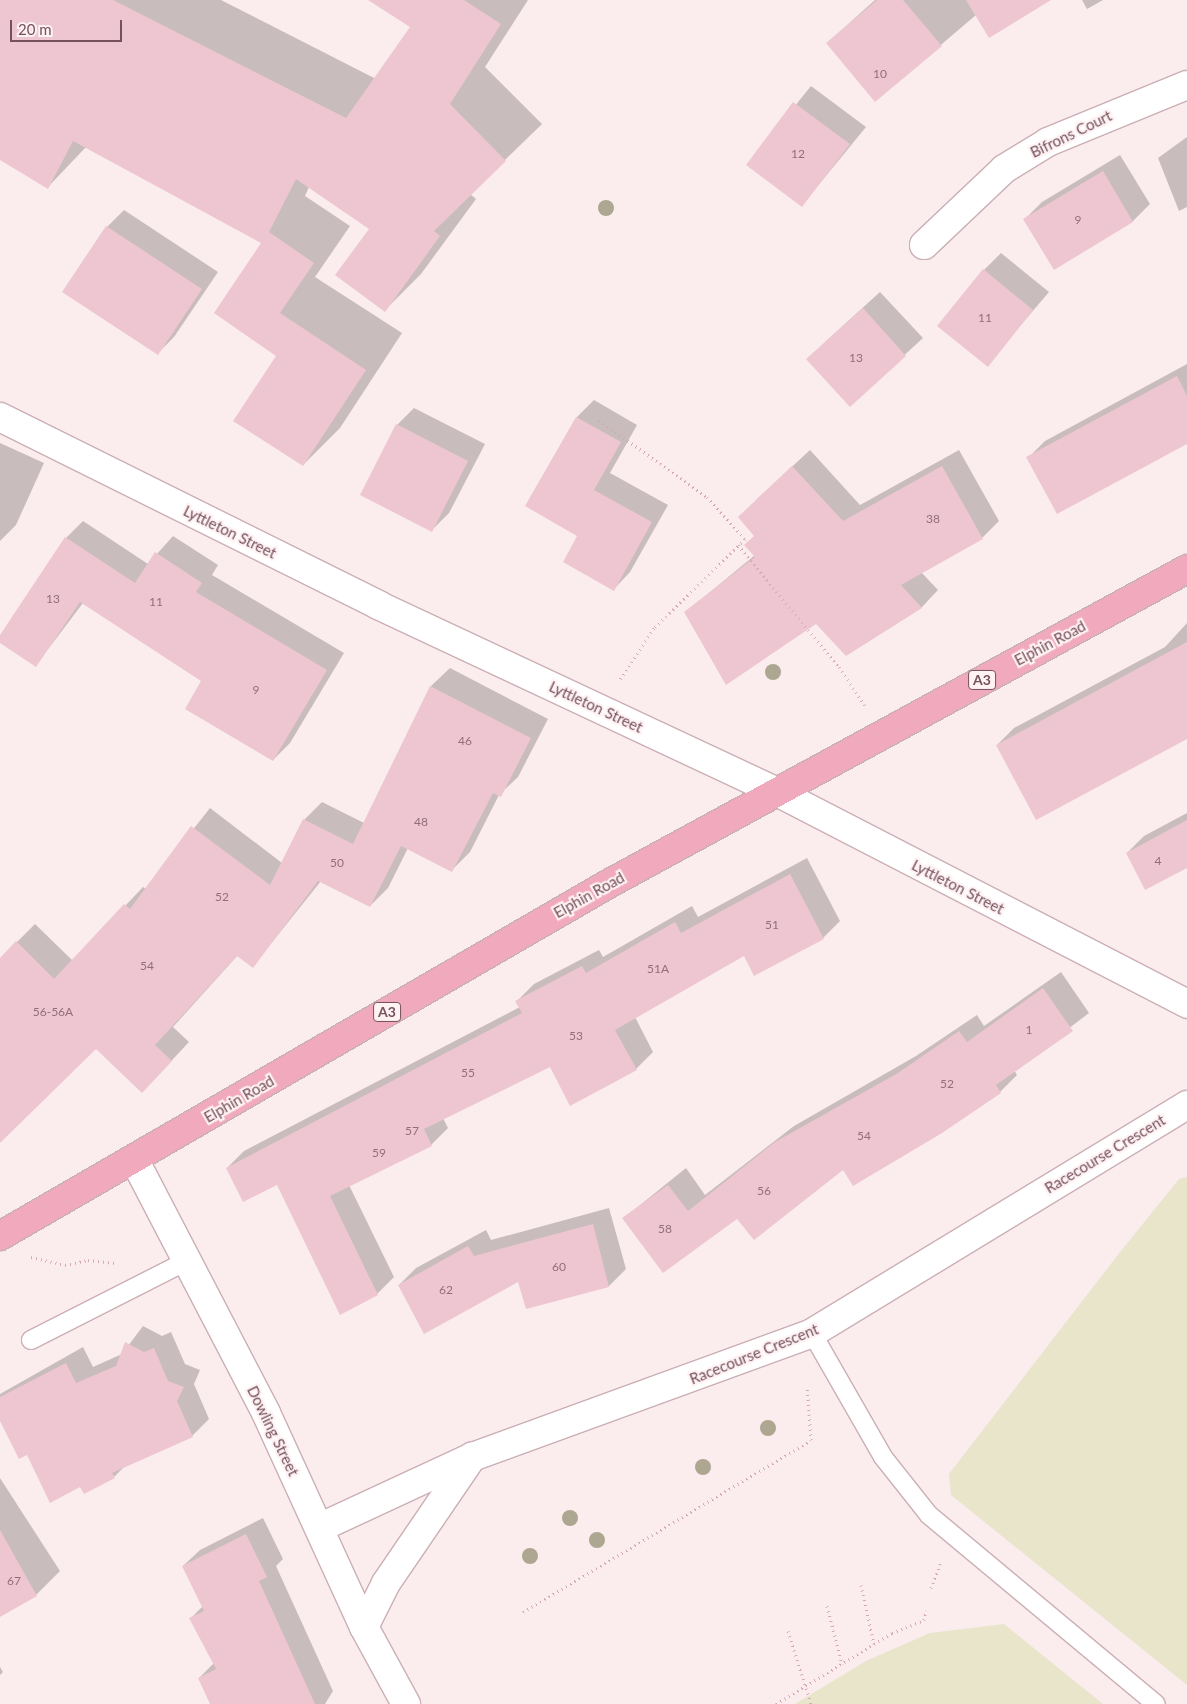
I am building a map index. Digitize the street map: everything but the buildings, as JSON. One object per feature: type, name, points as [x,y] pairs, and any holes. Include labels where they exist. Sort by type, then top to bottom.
[{"type":"highway","name":"Elphin Road","points":[[0,1236],[135,1161],[510,940],[884,733],[1187,569]]},
{"type":"street","name":"Bifrons Court","points":[[924,245],[1004,170],[1048,142],[1187,85]]},
{"type":"street","name":"Lyttleton Street","points":[[0,417],[600,709],[777,792],[1187,1004]]},
{"type":"street","name":"Racecourse Crescent","points":[[319,1528],[472,1457],[736,1364],[812,1333],[1187,1105]]},
{"type":"street","name":"Dowling Street","points":[[135,1161],[187,1261],[319,1528],[364,1627],[406,1704]]},
{"type":"street","points":[[364,1627],[386,1583],[472,1457]]},
{"type":"lane","points":[[31,1340],[187,1261]]},
{"type":"lane","points":[[812,1333],[883,1457],[928,1515],[1156,1704]]},
{"type":"path","points":[[599,420],[706,497],[745,539],[654,628],[600,709]]},
{"type":"path","points":[[738,545],[839,667],[884,733]]},
{"type":"path","points":[[28,1256],[65,1265],[103,1260],[158,1276]]},
{"type":"path","points":[[523,1612],[811,1440],[807,1386]]},
{"type":"path","points":[[931,1588],[941,1561]]},
{"type":"path","points":[[861,1585],[874,1644]]},
{"type":"path","points":[[827,1606],[842,1664]]},
{"type":"path","points":[[776,1704],[874,1644],[924,1620],[926,1610]]},
{"type":"path","points":[[788,1630],[811,1704]]},
{"type":"shaded area","points":[[1187,1177],[1187,1685],[951,1495],[949,1474],[1117,1256],[1179,1179]]},
{"type":"shaded area","points":[[1004,1624],[1103,1704],[795,1704],[866,1661],[930,1633]]}]
